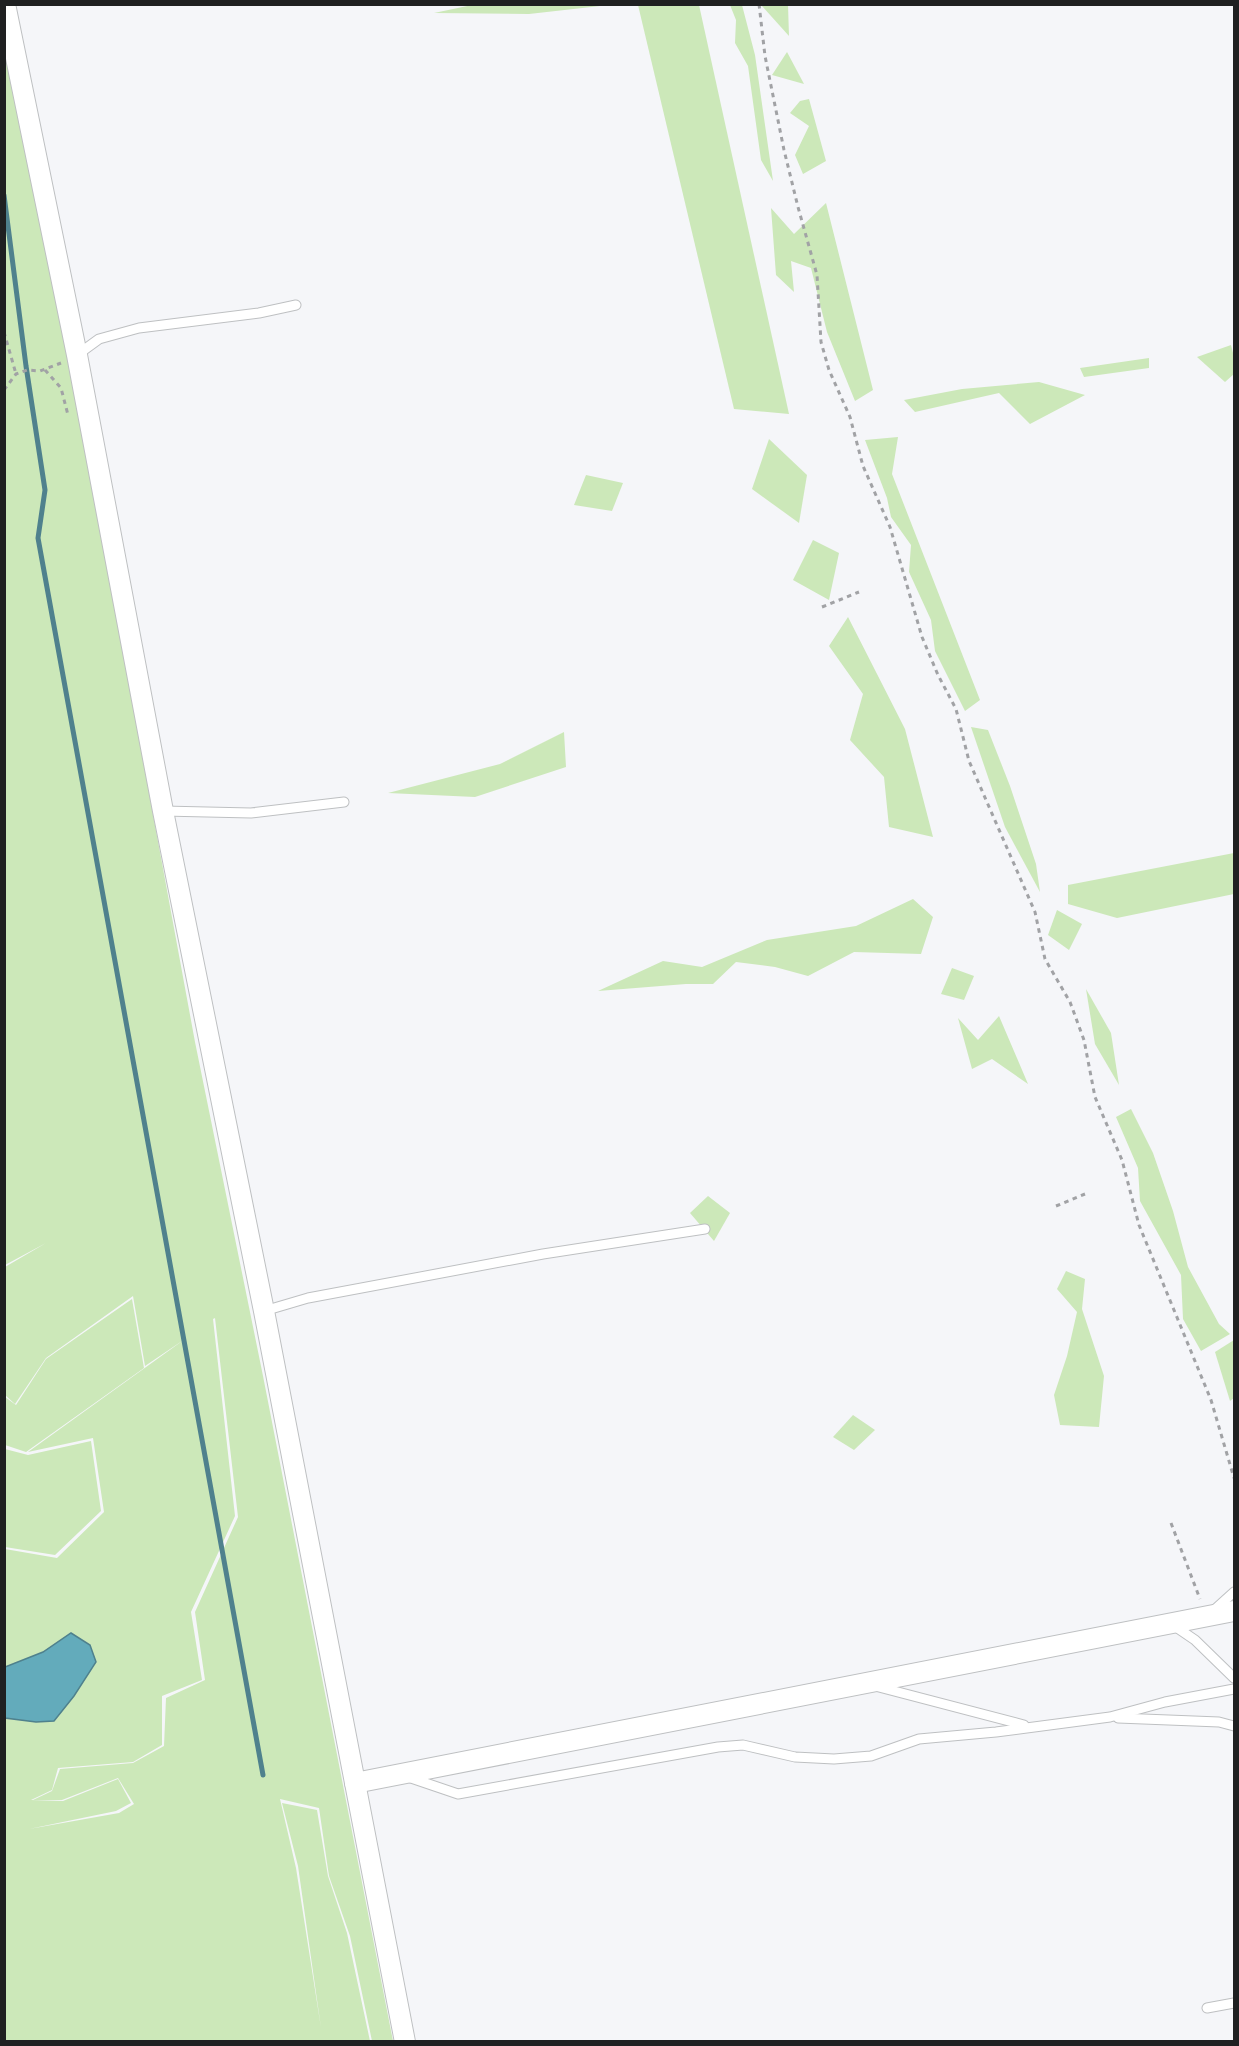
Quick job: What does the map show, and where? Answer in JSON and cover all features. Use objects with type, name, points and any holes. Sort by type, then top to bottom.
[{"type":"street","points":[[5,4],[77,355],[163,811],[264,1311],[405,2042]]},
{"type":"street","points":[[355,1783],[1234,1611]]},
{"type":"lane","points":[[77,355],[99,339],[139,328],[259,313],[296,304]]},
{"type":"lane","points":[[163,811],[251,813],[344,802]]},
{"type":"lane","points":[[264,1311],[308,1298],[543,1254],[705,1229]]},
{"type":"lane","points":[[1207,1617],[1234,1592]]},
{"type":"lane","points":[[1172,1624],[1195,1640],[1234,1678]]},
{"type":"lane","points":[[867,1683],[1030,1726]]},
{"type":"lane","points":[[400,1775],[458,1794],[718,1747],[743,1745],[795,1757],[834,1759],[871,1756],[919,1739],[996,1732],[1110,1717],[1165,1702],[1234,1689]]},
{"type":"lane","points":[[1110,1717],[1220,1722],[1234,1726]]},
{"type":"lane","points":[[1207,2008],[1234,2003]]},
{"type":"path","points":[[759,4],[765,56],[784,150],[817,275],[821,342],[829,369],[850,417],[862,466],[890,527],[922,637],[938,675],[957,709],[969,761],[1035,912],[1045,959],[1070,1002],[1084,1040],[1095,1097],[1122,1160],[1139,1225],[1211,1400],[1234,1479]]},
{"type":"path","points":[[4,332],[16,374]]},
{"type":"path","points":[[4,390],[16,374],[27,370],[40,371]]},
{"type":"path","points":[[822,607],[859,592]]},
{"type":"path","points":[[1056,1206],[1085,1194]]},
{"type":"path","points":[[1171,1523],[1207,1617]]},
{"type":"green space","points":[[472,5],[609,5],[529,14],[434,13]]},
{"type":"green space","points":[[638,5],[699,5],[789,414],[734,409]]},
{"type":"green space","points":[[730,5],[742,5],[755,55],[773,181],[761,160],[748,66],[735,43],[736,20]]},
{"type":"green space","points":[[761,5],[788,5],[789,36]]},
{"type":"green space","points":[[4,31],[65,337],[195,1042],[393,2041],[372,2041],[350,1936],[329,1876],[319,1808],[280,1799],[296,1868],[321,2028],[298,1866],[282,1803],[317,1810],[328,1876],[347,1933],[370,2041],[5,2041],[5,1549],[57,1558],[104,1512],[93,1438],[28,1452],[185,1339],[145,1366],[133,1296],[46,1358],[15,1404],[5,1395],[5,1267],[46,1243],[5,1265]],"holes":[[[215,1318],[238,1517],[195,1612],[205,1680],[166,1698],[164,1746],[133,1763],[60,1769],[52,1791],[33,1800],[62,1800],[118,1778],[134,1804],[119,1813],[29,1829],[116,1811],[131,1803],[118,1779],[63,1801],[31,1800],[52,1790],[58,1768],[133,1762],[162,1745],[162,1696],[202,1680],[191,1612],[235,1516],[213,1319]]]},
{"type":"green space","points":[[787,52],[804,84],[772,75]]},
{"type":"green space","points":[[809,99],[826,161],[803,174],[795,155],[809,126],[790,113],[800,101]]},
{"type":"green space","points":[[826,203],[873,390],[855,401],[827,332],[811,268],[791,261],[794,292],[776,275],[771,208],[794,234]]},
{"type":"green space","points":[[1231,345],[1234,374],[1225,382],[1197,357]]},
{"type":"green space","points":[[1149,358],[1149,368],[1084,377],[1080,368]]},
{"type":"green space","points":[[1039,382],[1085,395],[1030,424],[999,393],[915,412],[904,400],[962,389]]},
{"type":"green space","points":[[898,437],[892,474],[980,700],[965,711],[935,651],[931,620],[909,572],[911,545],[891,517],[887,498],[865,440]]},
{"type":"green space","points":[[769,439],[807,475],[799,523],[752,489]]},
{"type":"green space","points":[[586,475],[623,483],[612,511],[574,505]]},
{"type":"green space","points":[[813,540],[839,553],[829,600],[793,580]]},
{"type":"green space","points":[[848,617],[905,729],[933,837],[889,827],[884,777],[850,740],[863,694],[829,646]]},
{"type":"green space","points":[[971,727],[988,730],[1010,786],[1036,864],[1040,892],[1005,827]]},
{"type":"green space","points":[[564,732],[566,767],[475,797],[388,793],[500,764]]},
{"type":"green space","points":[[1234,853],[1234,894],[1117,918],[1068,904],[1068,885]]},
{"type":"green space","points":[[913,899],[933,917],[921,954],[854,952],[808,976],[775,967],[736,962],[713,984],[598,991],[663,961],[702,967],[767,940],[856,926]]},
{"type":"green space","points":[[1057,910],[1082,924],[1069,950],[1048,935]]},
{"type":"green space","points":[[952,968],[974,976],[964,1000],[941,994]]},
{"type":"green space","points":[[1086,989],[1111,1033],[1119,1085],[1095,1044]]},
{"type":"green space","points":[[999,1016],[1028,1084],[992,1059],[972,1069],[958,1018],[978,1040]]},
{"type":"green space","points":[[1131,1109],[1153,1153],[1173,1211],[1188,1267],[1219,1324],[1230,1334],[1201,1351],[1183,1319],[1181,1275],[1140,1201],[1138,1168],[1116,1117]]},
{"type":"green space","points":[[708,1196],[730,1213],[714,1241],[690,1213]]},
{"type":"green space","points":[[1066,1271],[1085,1279],[1082,1309],[1104,1376],[1099,1427],[1060,1425],[1054,1395],[1067,1356],[1077,1312],[1057,1289]]},
{"type":"green space","points":[[132,1299],[144,1368],[26,1452],[5,1445],[5,1397],[16,1405],[46,1359]]},
{"type":"green space","points":[[1234,1340],[1234,1398],[1230,1401],[1215,1352]]},
{"type":"green space","points":[[853,1415],[875,1430],[854,1450],[833,1437]]},
{"type":"green space","points":[[91,1441],[101,1511],[55,1555],[5,1547],[5,1449],[28,1455]]},
{"type":"water","points":[[71,1633],[90,1645],[96,1662],[74,1696],[54,1721],[36,1722],[5,1718],[5,1667],[43,1652]]},
{"type":"waterway","points":[[4,195],[45,490],[38,538],[263,1775]]}]
